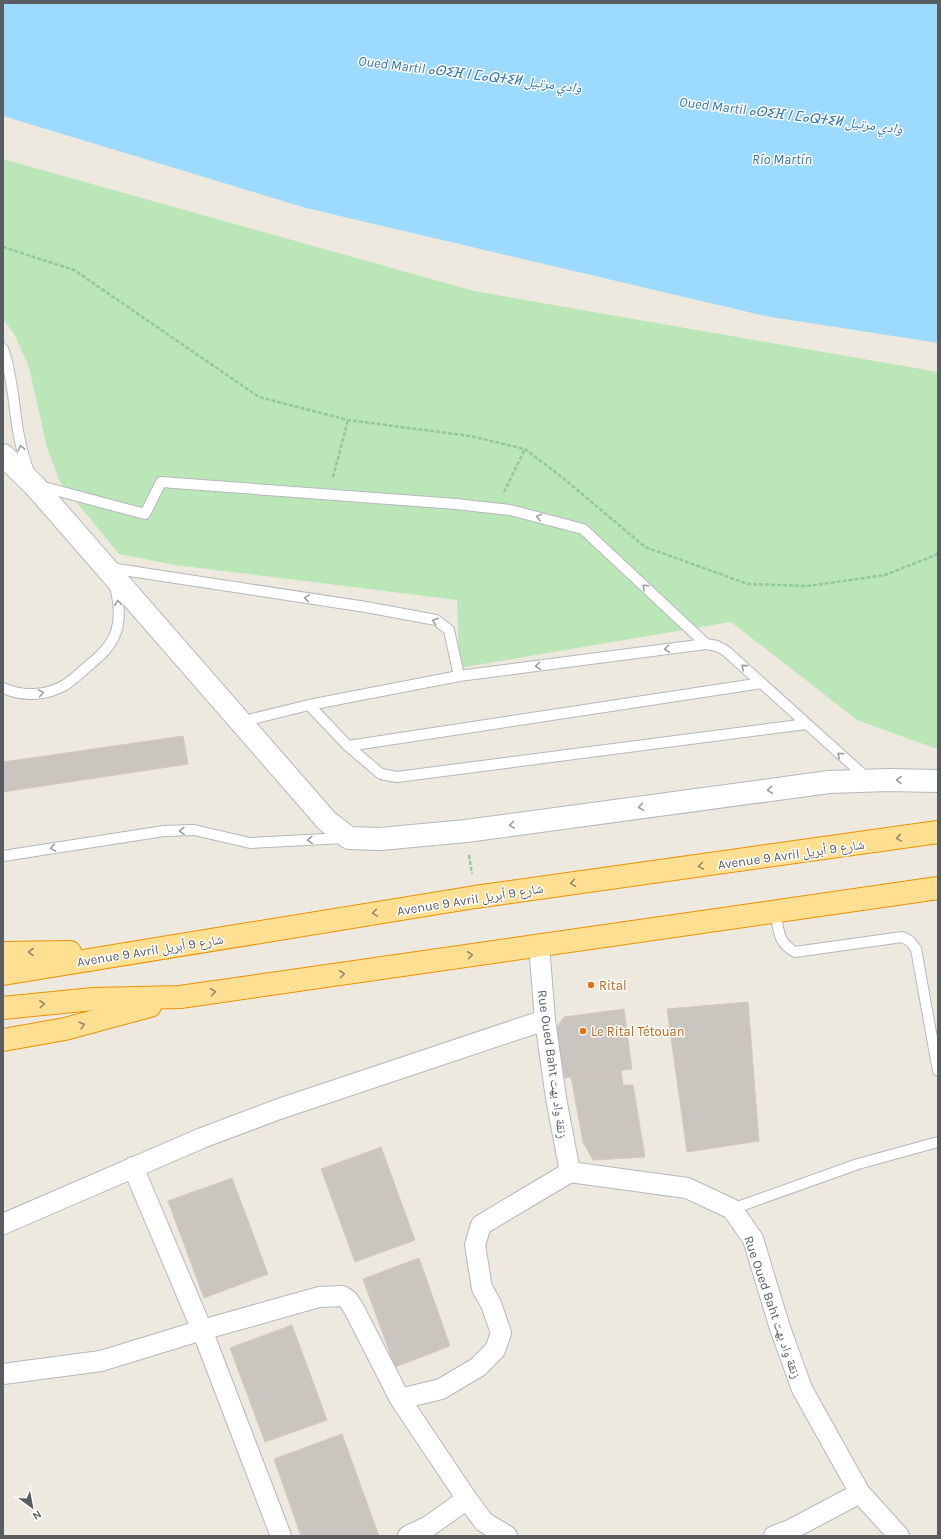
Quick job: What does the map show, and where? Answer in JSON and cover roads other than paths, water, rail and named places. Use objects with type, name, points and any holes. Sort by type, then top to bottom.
[{"type":"highway","name":"Avenue 9 Avril شارع 9 أبريل","points":[[3,974],[475,897],[938,832]]},
{"type":"highway","points":[[3,1008],[93,999],[180,997],[938,888]]},
{"type":"highway","points":[[3,953],[140,952]]},
{"type":"highway","points":[[3,1040],[65,1029],[180,997]]},
{"type":"street","points":[[3,455],[34,485],[239,722],[327,821],[349,838],[380,839],[466,831],[830,782],[938,781]]},
{"type":"street","name":"Rue Oued Baht زنقة واد بهت","points":[[539,945],[545,1020],[556,1098],[570,1172]]},
{"type":"street","points":[[3,1224],[202,1138],[279,1109],[545,1020]]},
{"type":"street","points":[[133,1167],[202,1330],[281,1536]]},
{"type":"street","points":[[400,1399],[441,1389],[478,1367],[495,1350],[501,1333],[491,1304],[482,1288],[475,1245],[481,1225],[570,1172],[687,1188],[732,1209]]},
{"type":"street","name":"Rue Oued Baht زنقة واد بهت","points":[[732,1209],[752,1239],[780,1328],[802,1389],[860,1493],[899,1536]]},
{"type":"street","points":[[3,1374],[101,1361],[202,1330],[319,1297],[331,1295],[342,1296],[348,1300],[354,1308],[400,1399],[467,1499],[481,1529],[507,1536]]},
{"type":"street","points":[[774,1536],[790,1530],[860,1493]]},
{"type":"street","points":[[408,1536],[429,1526],[467,1499]]},
{"type":"street","points":[[874,1509],[882,1536]]},
{"type":"lane","points":[[3,349],[8,365],[23,458],[34,485],[145,514],[161,482],[456,504],[510,510],[584,529],[706,644]]},
{"type":"lane","points":[[106,567],[366,607],[436,620],[448,630],[459,676]]},
{"type":"lane","points":[[3,688],[22,694],[33,694],[56,690],[67,684],[105,652],[116,632],[119,620],[119,608],[115,586],[106,567]]},
{"type":"lane","points":[[239,722],[309,705],[459,676],[706,644],[717,646],[726,650],[869,781]]},
{"type":"lane","points":[[348,746],[762,683]]},
{"type":"lane","points":[[309,705],[348,746],[381,774],[397,777],[806,724]]},
{"type":"lane","points":[[3,856],[164,831],[194,830],[250,843],[349,838]]},
{"type":"lane","points":[[775,911],[781,941],[795,952],[902,937],[910,941],[916,949],[938,1071]]},
{"type":"lane","points":[[732,1209],[858,1164],[938,1142]]},
{"type":"water","name":"Río Martín","points":[[3,3],[938,3],[938,343],[765,316],[306,208],[3,116]]},
{"type":"place","name":"Rital","points":[[591,985]]},
{"type":"place","name":"Le Rital Tétouan","points":[[583,1031]]},
{"type":"water label","name":"Oued Martil ⴰⵙⵉⴼ ⵏ ⵎⴰⵕⵜⵉⵍ وادي مرتيل","points":[[470,74]]},
{"type":"water label","name":"Oued Martil ⴰⵙⵉⴼ ⵏ ⵎⴰⵕⵜⵉⵍ وادي مرتيل","points":[[791,115]]}]
